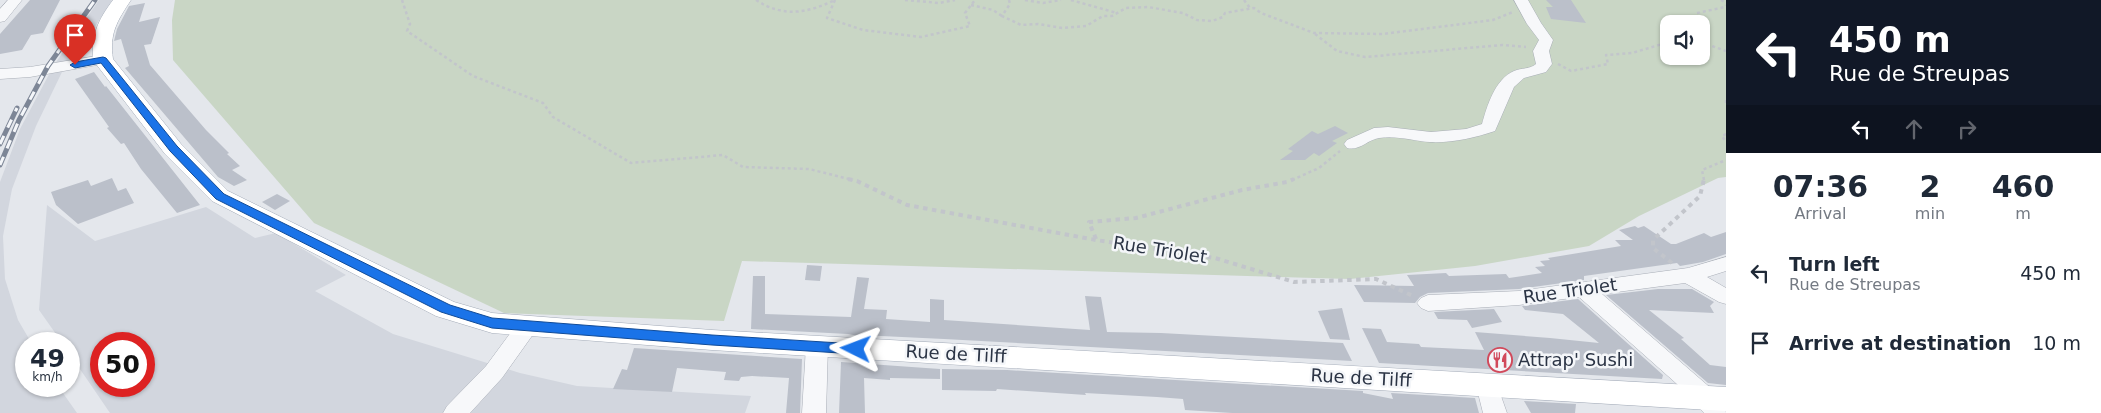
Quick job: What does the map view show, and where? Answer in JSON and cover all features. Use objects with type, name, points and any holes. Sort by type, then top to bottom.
[{"type":"main road","points":[[103,60],[101,43],[111,15],[122,0]]},
{"type":"main road","name":"Rue de Tilff","points":[[103,60],[173,148],[220,196],[446,309],[492,323],[817,346],[1487,385],[1716,403]]},
{"type":"street","points":[[0,18],[15,0]]},
{"type":"street","points":[[1354,144],[1374,133],[1388,132],[1431,137],[1468,134],[1489,127],[1498,99],[1512,78],[1519,74],[1541,70],[1544,64],[1541,51],[1546,40],[1522,3]]},
{"type":"street","points":[[0,88],[7,74],[103,60]]},
{"type":"street","name":"Rue Triolet","points":[[1428,303],[1519,298],[1583,290],[1688,275],[1726,264]]},
{"type":"street","points":[[1688,275],[1726,297]]},
{"type":"street","points":[[1583,290],[1716,403]]},
{"type":"street","points":[[455,413],[494,372],[528,326]]},
{"type":"street","points":[[814,413],[817,346]]},
{"type":"street","points":[[1487,385],[1494,413]]},
{"type":"path","points":[[402,0],[410,24],[407,31],[473,76],[543,103],[553,117],[631,163],[724,155],[742,167],[809,169],[857,181],[906,205],[1096,240]]},
{"type":"path","points":[[756,0],[774,9],[803,11],[814,10],[835,0]]},
{"type":"path","points":[[835,0],[827,18],[863,30],[921,37],[970,26],[965,13],[975,0]]},
{"type":"path","points":[[905,0],[938,3],[955,0]]},
{"type":"path","points":[[1002,16],[1010,4],[1010,0]]},
{"type":"path","points":[[1025,0],[1043,3],[1061,0]]},
{"type":"path","points":[[1071,0],[1118,13]]},
{"type":"path","points":[[1244,0],[1250,8]]},
{"type":"path","points":[[1697,12],[1725,7],[1726,4],[1720,0]]},
{"type":"path","points":[[1314,33],[1383,34],[1494,20],[1509,14],[1522,3]]},
{"type":"path","points":[[971,5],[993,10],[1021,25],[1038,24],[1062,28],[1086,26],[1103,16],[1112,16],[1126,8],[1157,7],[1183,13],[1197,20],[1212,21],[1223,17],[1225,13],[1254,8],[1261,13],[1314,33],[1337,51],[1365,57],[1502,45],[1531,48],[1571,71],[1608,64],[1606,55],[1632,52],[1660,44]]},
{"type":"path","points":[[1710,45],[1726,51]]},
{"type":"path","points":[[1726,134],[1722,136],[1726,142]]},
{"type":"path","name":"Rue Triolet","points":[[1354,144],[1344,147],[1319,168],[1287,182],[1242,190],[1136,218],[1089,222],[1096,240],[1214,258],[1294,282],[1376,279],[1428,303]]},
{"type":"path","points":[[1688,275],[1653,248],[1653,240],[1700,196],[1704,181],[1702,170],[1726,160]]},
{"type":"shaded area","points":[[99,0],[112,0],[72,63],[67,64],[62,72],[36,126],[12,189],[3,236],[5,279],[18,320],[25,332],[15,332],[15,397],[66,397],[77,413],[0,413],[0,182],[20,129],[54,65]]},
{"type":"shaded area","points":[[47,205],[95,241],[206,207],[255,238],[276,233],[346,275],[315,291],[393,334],[520,373],[577,386],[751,396],[745,413],[110,413],[99,397],[155,397],[155,332],[90,332],[90,384],[80,369],[80,332],[55,332],[39,310]]},
{"type":"green space","points":[[175,0],[1726,0],[1726,177],[1718,178],[1639,216],[1589,246],[1475,266],[1350,279],[742,261],[724,321],[504,313],[314,223],[173,60],[172,20]]},
{"type":"building","points":[[30,0],[60,0],[43,33],[31,35],[22,50],[0,54],[0,34]]},
{"type":"building","points":[[1546,0],[1571,0],[1586,23],[1551,19],[1546,7],[1553,7]]},
{"type":"building","points":[[145,3],[139,22],[160,17],[151,44],[144,45],[150,65],[206,130],[229,153],[227,154],[240,166],[232,170],[247,180],[234,186],[218,177],[125,68],[129,66],[121,39],[114,41],[117,29],[129,6]]},
{"type":"building","points":[[94,72],[200,205],[177,213],[141,169],[124,143],[121,144],[107,128],[109,127],[75,79]]},
{"type":"building","points":[[1335,126],[1348,133],[1332,141],[1337,143],[1319,156],[1314,153],[1305,160],[1280,160],[1293,151],[1288,149],[1312,131],[1318,134]]},
{"type":"building","points":[[112,178],[118,191],[126,188],[134,203],[78,224],[56,205],[51,192],[88,180],[91,186]]},
{"type":"building","points":[[277,194],[290,201],[275,210],[262,202]]},
{"type":"building","points":[[1635,226],[1638,228],[1644,226],[1671,244],[1676,244],[1704,233],[1711,237],[1726,232],[1726,254],[1703,262],[1680,266],[1677,263],[1584,276],[1584,280],[1519,289],[1428,293],[1420,297],[1415,303],[1364,302],[1354,285],[1414,286],[1407,275],[1446,273],[1449,276],[1506,274],[1509,278],[1542,273],[1535,267],[1545,266],[1540,261],[1621,246],[1615,240],[1633,240],[1619,230]]},
{"type":"building","points":[[807,265],[822,266],[820,281],[805,280]]},
{"type":"building","points":[[753,276],[765,276],[765,314],[851,317],[857,277],[869,278],[864,309],[887,310],[886,319],[930,322],[930,299],[944,300],[944,320],[1090,330],[1085,296],[1101,297],[1107,332],[1161,333],[1343,343],[1352,361],[751,329]]},
{"type":"building","points":[[1658,289],[1692,289],[1714,302],[1710,306],[1714,313],[1649,310],[1684,338],[1681,339],[1710,365],[1726,367],[1726,385],[1708,383],[1606,295]]},
{"type":"building","points":[[1578,299],[1663,375],[1662,379],[1379,363],[1362,328],[1381,329],[1387,342],[1419,344],[1421,347],[1484,350],[1475,332],[1599,343],[1563,314],[1525,310],[1522,306]]},
{"type":"building","points":[[1342,308],[1350,340],[1330,339],[1318,311]]},
{"type":"building","points":[[1494,309],[1502,322],[1472,328],[1467,320],[1438,319],[1434,312]]},
{"type":"building","points":[[634,348],[802,359],[800,413],[786,413],[789,378],[752,376],[741,377],[739,381],[724,380],[726,372],[677,368],[672,392],[613,389],[622,369],[627,370]]},
{"type":"building","points":[[841,362],[940,369],[940,379],[890,378],[890,380],[864,378],[865,413],[839,413]]},
{"type":"building","points":[[942,369],[1007,370],[1363,391],[1363,393],[1393,399],[1391,393],[1475,398],[1479,413],[1232,413],[1185,410],[1183,399],[997,389],[996,391],[942,390]]},
{"type":"building","points":[[1524,401],[1576,404],[1575,413],[1531,413]]},
{"type":"railway","points":[[0,165],[19,120],[48,66],[95,0]]},
{"type":"railway","points":[[0,144],[17,108]]},
{"type":"place","name":"Attrap' Sushi","points":[[1500,360]]},
{"type":"route","points":[[75,65],[103,60],[173,148],[220,196],[446,309],[492,323],[856,349]]}]
